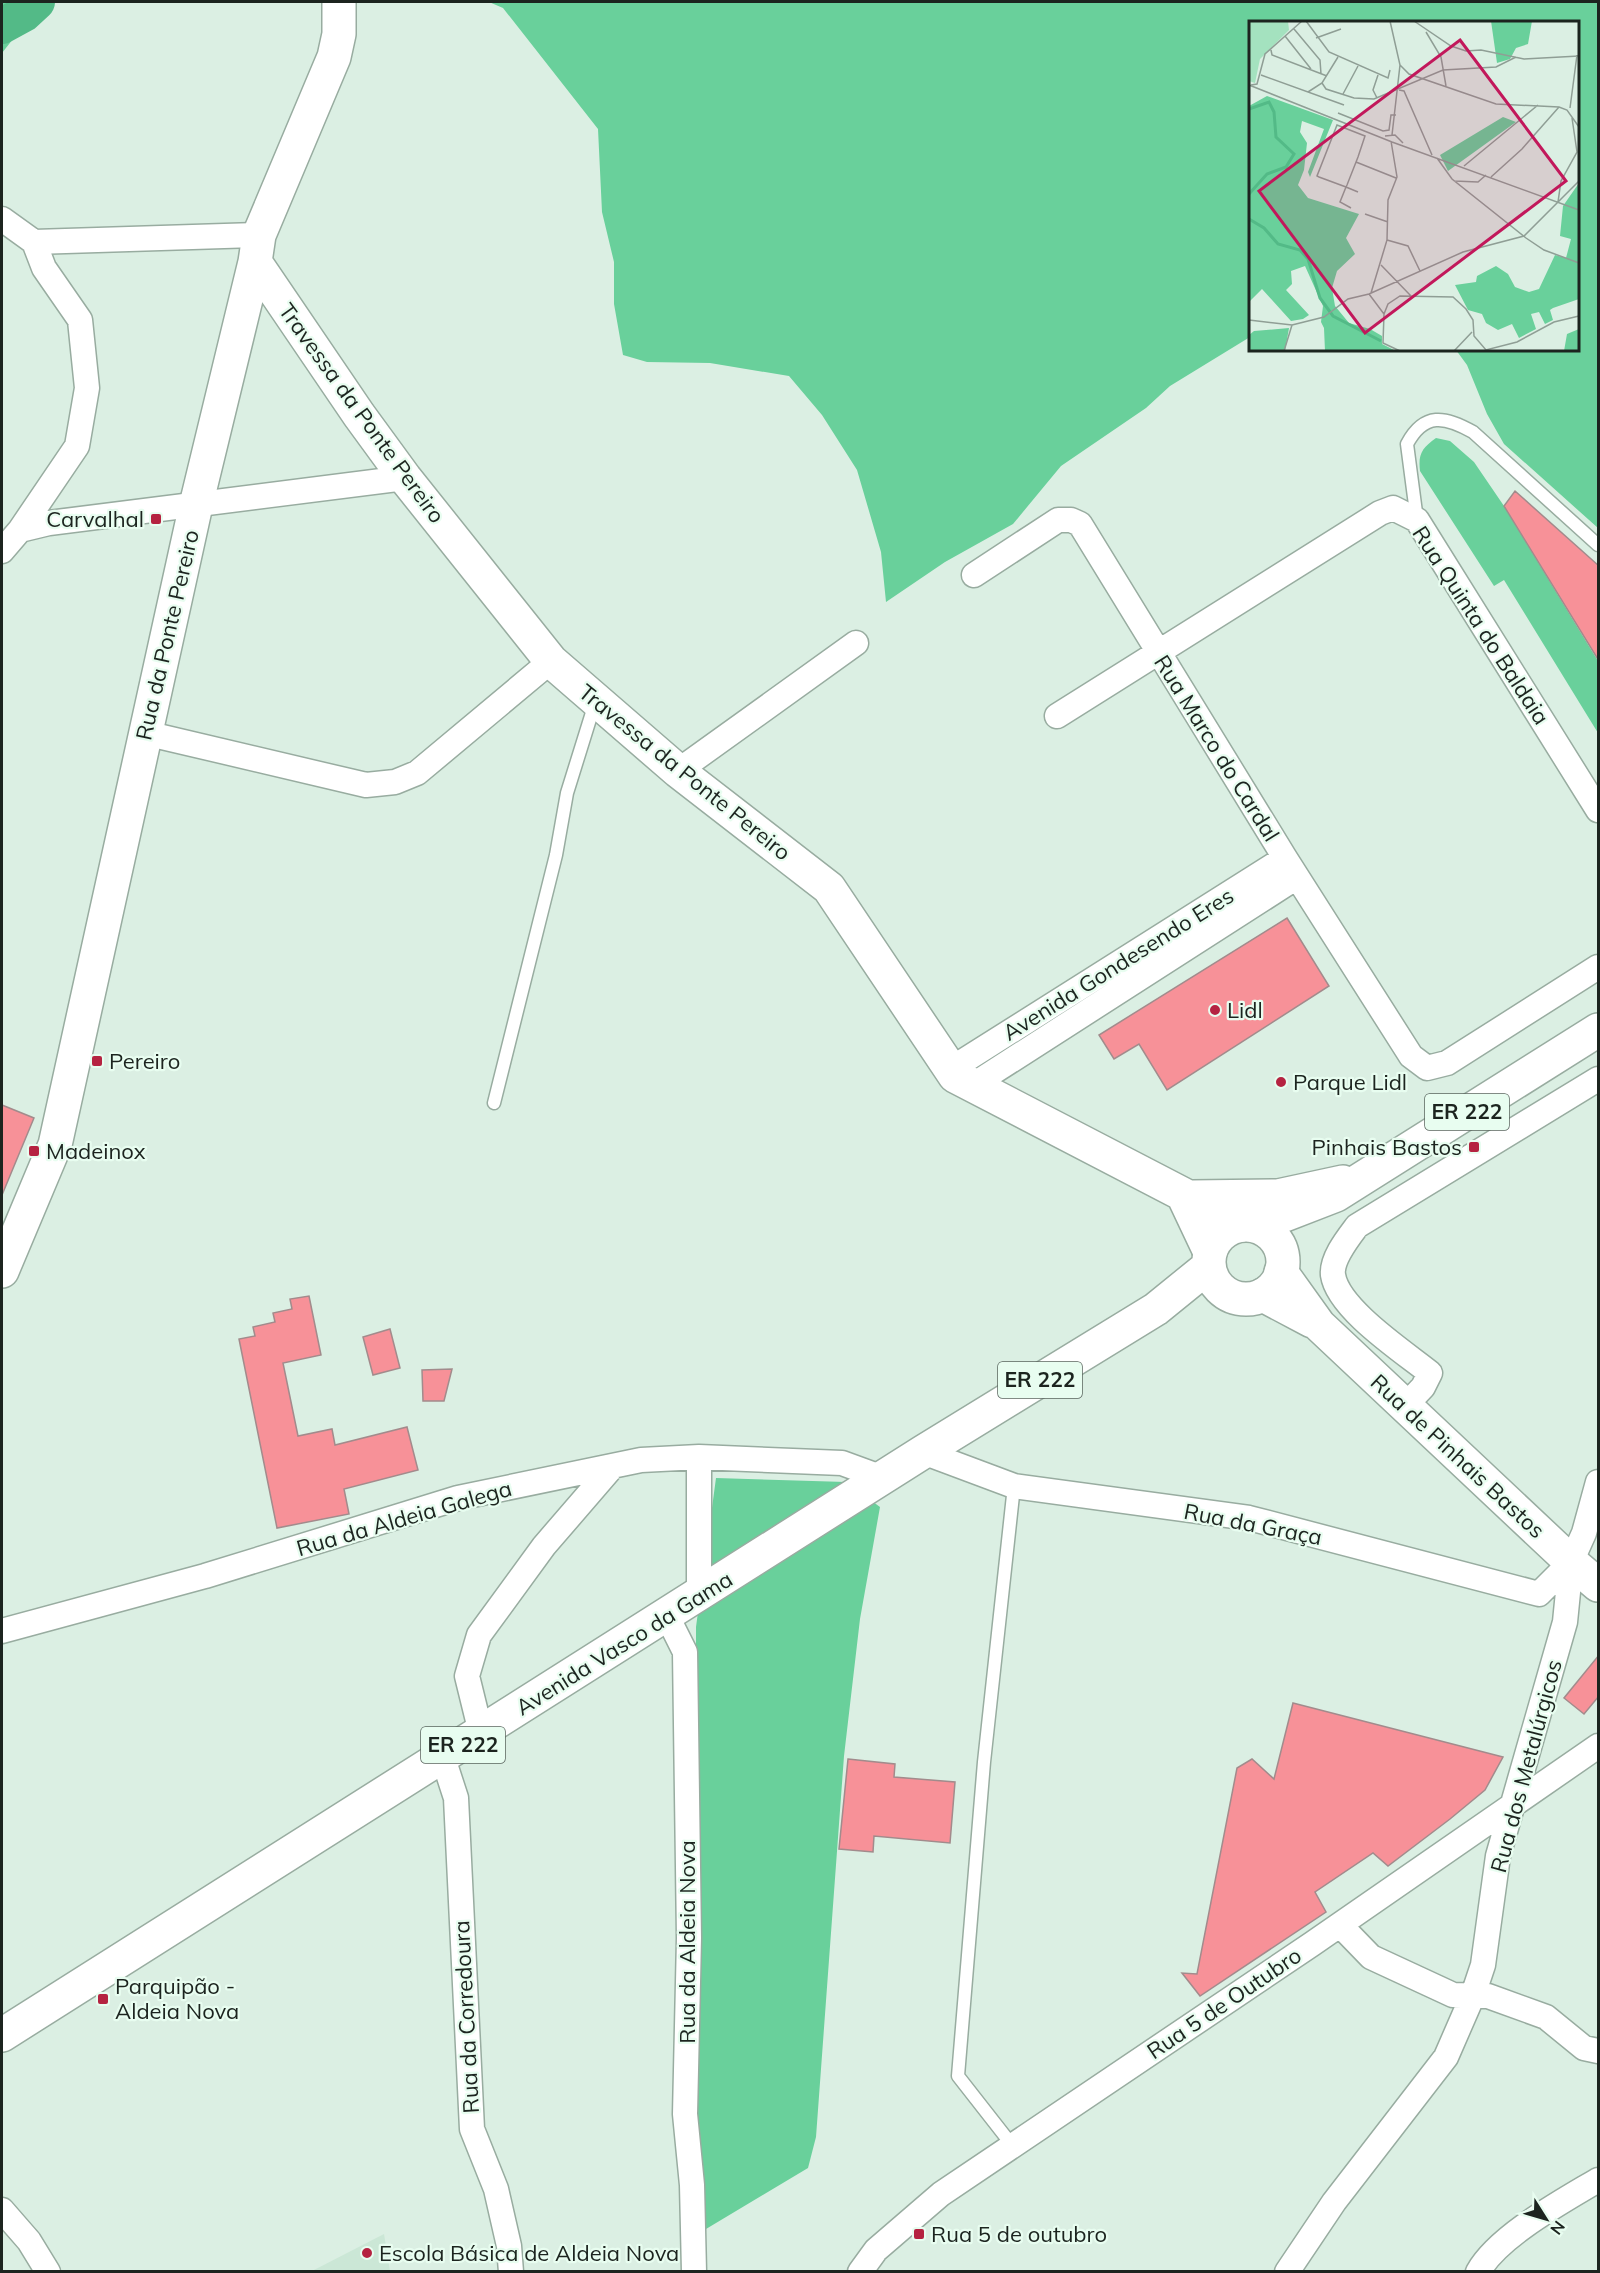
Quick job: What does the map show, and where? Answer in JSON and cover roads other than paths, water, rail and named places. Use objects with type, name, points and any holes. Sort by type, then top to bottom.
[{"type":"street","name":"Rua da Ponte Pereiro","points":[[2,1271],[54,1145],[196,504],[257,248],[334,57],[339,34],[339,2]]},
{"type":"street","points":[[2,219],[34,242],[44,268],[80,320],[87,388],[77,446],[20,530],[2,551]]},
{"type":"street","points":[[34,242],[257,248]]},
{"type":"street","name":"Travessa da Ponte Pereiro","points":[[257,248],[359,415],[405,478],[550,661],[678,771],[829,888],[962,1077],[1184,1197],[1249,1226]]},
{"type":"street","points":[[20,530],[49,523],[405,478]]},
{"type":"street","name":"Rua Quinta do Baldaia","points":[[1057,716],[1380,513],[1393,508],[1417,520],[1599,810]]},
{"type":"street","name":"Rua Marco do Cardal","points":[[974,575],[1058,520],[1071,520],[1080,524],[1291,868],[1411,1056],[1427,1068],[1447,1063],[1599,967]]},
{"type":"street","points":[[678,771],[856,643]]},
{"type":"street","points":[[145,733],[366,785],[395,782],[417,773],[550,661]]},
{"type":"street","name":"Avenida Gondesendo Eres","points":[[962,1077],[1291,868]]},
{"type":"street","name":"ER 222","points":[[1214,1270],[1223,1234],[1348,1187],[1599,1030]]},
{"type":"street","points":[[1405,1406],[1423,1387],[1430,1373],[1351,1308],[1339,1292],[1332,1274],[1341,1249],[1356,1226],[1599,1079]]},
{"type":"street","points":[[1249,1226],[1274,1239],[1276,1275],[1250,1299],[1235,1298],[1214,1270],[1184,1197],[1278,1196],[1348,1187]]},
{"type":"street","name":"ER 222","points":[[1276,1275],[1303,1229],[1348,1187]]},
{"type":"street","name":"Avenida Vasco da Gama","points":[[2,2035],[699,1596],[923,1452],[1156,1309],[1214,1270]]},
{"type":"street","name":"Rua de Pinhais Bastos","points":[[1276,1275],[1319,1325],[1571,1562],[1599,1585]]},
{"type":"street","name":"Rua da Graça","points":[[923,1452],[1014,1486],[1249,1518],[1539,1594],[1571,1562]]},
{"type":"street","points":[[699,1457],[699,1596]]},
{"type":"street","name":"Rua da Aldeia Galega","points":[[2,1630],[205,1576],[458,1498],[641,1460],[699,1457],[843,1463],[883,1478]]},
{"type":"street","points":[[481,1733],[467,1676],[479,1635],[544,1546],[612,1466]]},
{"type":"street","points":[[1571,1562],[1584,1533],[1599,1482]]},
{"type":"street","name":"Rua dos Metalúrgicos","points":[[1287,2271],[1334,2202],[1446,2057],[1473,1995],[1483,1965],[1498,1856],[1511,1804],[1565,1622],[1571,1562]]},
{"type":"street","name":"Rua da Aldeia Nova","points":[[667,1616],[685,1652],[689,1938],[685,2114],[692,2185],[694,2271]]},
{"type":"street","name":"Rua 5 de Outubro","points":[[860,2271],[876,2250],[941,2194],[1340,1925],[1511,1804],[1599,1746]]},
{"type":"street","name":"Rua da Corredoura","points":[[443,1758],[456,1798],[472,2129],[496,2189],[509,2246],[511,2271]]},
{"type":"street","points":[[1340,1925],[1371,1957],[1453,1995],[1488,1996],[1546,2017],[1584,2048],[1599,2051]]},
{"type":"street","points":[[1478,2271],[1483,2262],[1534,2219],[1599,2180]]},
{"type":"street","points":[[2,2210],[29,2241],[48,2271]]},
{"type":"lane","points":[[1417,520],[1407,444],[1422,425],[1434,419],[1455,422],[1473,432],[1599,545]]},
{"type":"lane","points":[[494,1103],[556,855],[567,793],[596,700]]},
{"type":"lane","points":[[1012,2145],[958,2076],[984,1762],[1014,1486]]},
{"type":"waterway","points":[[2,26],[24,14],[37,2]]},
{"type":"place","name":"Carvalhal","points":[[156,519]]},
{"type":"place","name":"Lidl","points":[[1215,1010]]},
{"type":"place","name":"Pereiro","points":[[97,1061]]},
{"type":"place","name":"Parque Lidl","points":[[1281,1082]]},
{"type":"place","name":"Pinhais Bastos","points":[[1474,1147]]},
{"type":"place","name":"Madeinox","points":[[34,1151]]},
{"type":"place","name":"Parquipão - Aldeia Nova","points":[[103,1999]]},
{"type":"place","name":"Rua 5 de outubro","points":[[919,2234]]},
{"type":"place","name":"Escola Básica de Aldeia Nova","points":[[367,2253]]}]
